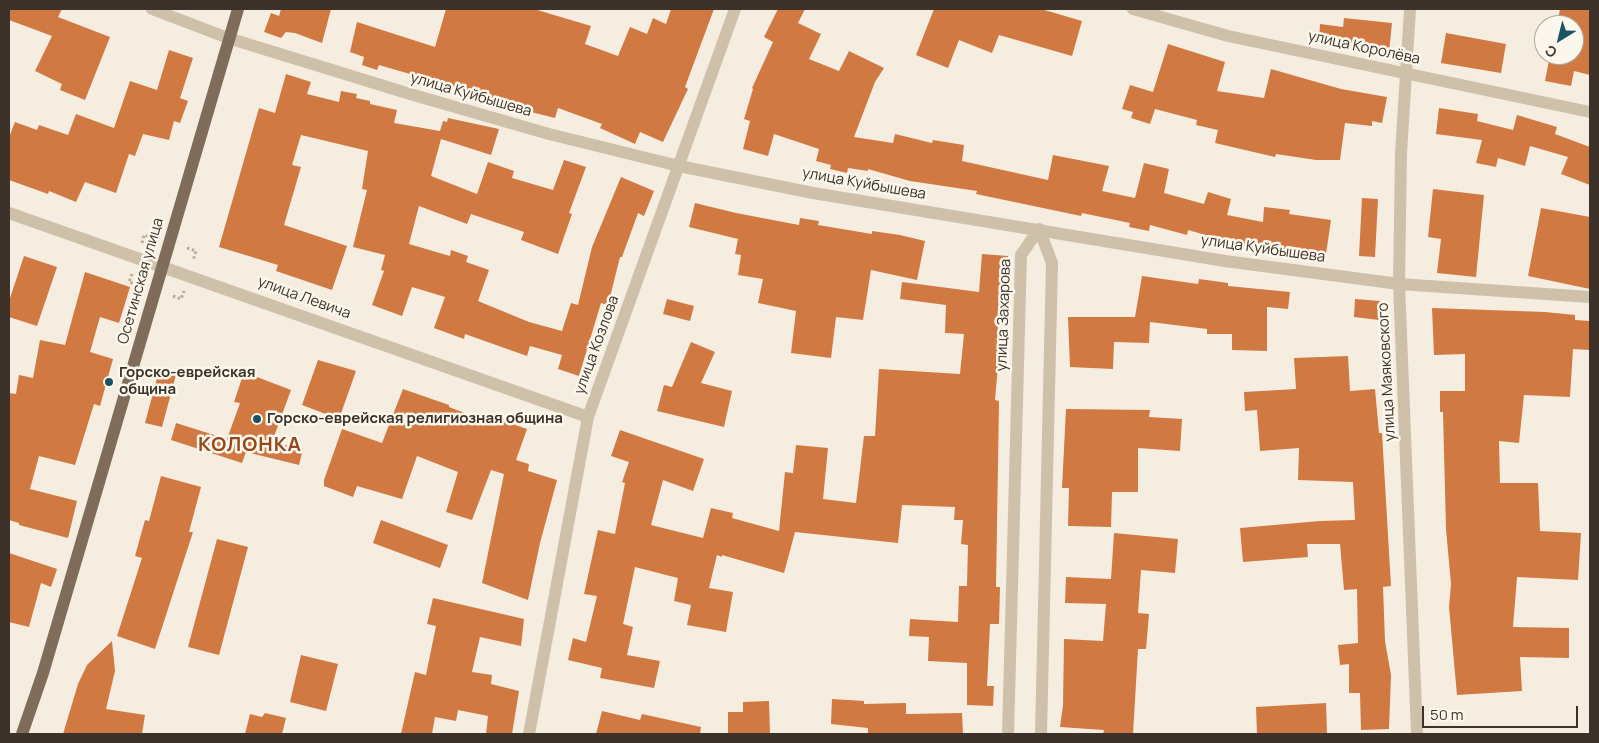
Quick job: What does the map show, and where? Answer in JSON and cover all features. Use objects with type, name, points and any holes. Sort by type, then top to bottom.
[{"type":"main road","name":"Осетинская улица","points":[[22,734],[43,674],[238,9]]},
{"type":"street","name":"улица Куйбышева","points":[[152,9],[228,38],[549,134],[679,166],[813,193],[1225,261],[1400,284],[1590,297]]},
{"type":"street","name":"улица Козлова","points":[[529,734],[588,417],[736,9]]},
{"type":"street","name":"улица Королёва","points":[[1132,9],[1228,36],[1590,112]]},
{"type":"street","name":"улица Маяковского","points":[[1410,9],[1401,153],[1400,284],[1417,734]]},
{"type":"street","name":"улица Левича","points":[[9,213],[588,417]]},
{"type":"street","name":"улица Захарова","points":[[1008,734],[1021,255],[1039,230]]},
{"type":"street","points":[[1039,230],[1052,263],[1041,734]]},
{"type":"path","points":[[142,243],[144,235],[152,237]]},
{"type":"path","points":[[186,248],[196,251],[193,261]]},
{"type":"path","points":[[132,273],[129,282],[137,285]]},
{"type":"path","points":[[174,296],[181,299],[184,291]]},
{"type":"building","points":[[9,9],[62,9],[58,17],[110,37],[85,100],[60,90],[62,84],[35,71],[52,36],[9,20]]},
{"type":"building","points":[[281,9],[331,9],[322,43],[295,33],[286,32],[281,38],[264,32],[271,13],[279,16]]},
{"type":"building","points":[[446,9],[534,9],[591,26],[585,44],[618,56],[630,27],[647,34],[653,18],[666,24],[671,9],[714,9],[685,87],[688,89],[663,142],[640,132],[635,144],[600,128],[602,124],[558,108],[555,118],[507,106],[506,109],[456,94],[458,88],[379,65],[377,70],[362,65],[364,57],[350,52],[357,22],[435,47]]},
{"type":"building","points":[[778,9],[805,9],[798,23],[821,34],[809,59],[839,71],[849,51],[884,68],[875,82],[854,137],[893,143],[895,134],[932,143],[933,140],[964,145],[962,161],[1048,180],[1053,155],[1109,166],[1102,191],[1135,198],[1144,163],[1169,169],[1164,193],[1204,204],[1208,192],[1231,199],[1227,215],[1263,222],[1264,207],[1290,210],[1289,214],[1331,220],[1326,254],[1248,247],[1188,230],[1187,235],[1150,225],[1149,231],[1129,227],[1130,223],[1082,213],[1081,216],[976,194],[977,191],[910,181],[868,169],[868,171],[848,168],[847,173],[830,169],[831,165],[816,161],[819,149],[774,134],[768,156],[743,149],[750,121],[744,119],[752,88],[773,42],[764,37]]},
{"type":"building","points":[[934,9],[1041,9],[1082,21],[1072,56],[999,35],[992,53],[959,40],[948,68],[916,55]]},
{"type":"building","points":[[1560,9],[1590,9],[1590,75],[1574,71],[1571,86],[1545,81],[1548,65],[1584,65],[1584,15],[1559,15]]},
{"type":"building","points":[[1344,18],[1392,23],[1389,53],[1339,48],[1340,43],[1319,41],[1320,24],[1343,27]]},
{"type":"building","points":[[1446,33],[1506,44],[1501,73],[1441,63]]},
{"type":"building","points":[[1168,44],[1225,62],[1217,91],[1264,98],[1271,69],[1341,89],[1387,97],[1382,123],[1372,121],[1372,126],[1345,123],[1340,160],[1316,160],[1276,154],[1275,157],[1215,143],[1218,130],[1196,125],[1197,120],[1155,109],[1150,124],[1131,118],[1133,112],[1122,109],[1130,85],[1153,92]]},
{"type":"building","points":[[169,50],[193,58],[180,98],[188,101],[180,123],[174,121],[169,140],[143,134],[135,156],[129,154],[116,193],[85,182],[76,202],[49,191],[48,194],[9,180],[9,137],[15,122],[37,130],[39,125],[68,135],[76,114],[114,128],[130,81],[157,90]]},
{"type":"building","points":[[286,74],[311,82],[307,94],[339,102],[341,91],[357,94],[356,98],[370,101],[370,104],[397,110],[394,123],[440,131],[443,121],[447,122],[448,118],[499,129],[491,155],[441,139],[431,176],[477,194],[488,162],[514,171],[512,178],[553,190],[564,160],[586,167],[569,213],[572,214],[558,254],[521,240],[524,232],[471,214],[467,224],[419,206],[409,244],[450,256],[451,250],[468,256],[466,262],[489,270],[478,301],[529,322],[562,331],[571,303],[578,305],[592,247],[621,177],[654,191],[644,216],[638,213],[622,257],[620,257],[608,305],[601,303],[579,376],[558,369],[562,355],[530,346],[527,356],[465,334],[464,339],[434,328],[445,297],[412,287],[402,316],[372,305],[384,271],[381,270],[385,255],[353,247],[367,190],[362,189],[368,151],[301,135],[292,165],[301,167],[284,225],[347,246],[332,290],[276,271],[278,265],[219,247],[259,108],[275,113]]},
{"type":"building","points":[[1439,108],[1478,114],[1477,121],[1513,130],[1517,115],[1557,127],[1555,134],[1590,147],[1590,185],[1561,174],[1568,157],[1530,146],[1525,166],[1498,158],[1496,167],[1476,163],[1482,140],[1436,134]]},
{"type":"building","points":[[1433,189],[1484,195],[1476,277],[1437,273],[1441,239],[1428,237]]},
{"type":"building","points":[[1362,198],[1378,199],[1375,257],[1359,256]]},
{"type":"building","points":[[695,203],[799,225],[800,218],[819,221],[818,225],[872,234],[872,231],[900,235],[925,241],[917,280],[871,270],[863,320],[836,317],[831,358],[791,353],[796,311],[758,303],[763,279],[738,275],[741,255],[735,254],[738,239],[689,227]]},
{"type":"building","points":[[1541,208],[1590,217],[1590,289],[1528,276]]},
{"type":"building","points":[[982,254],[1008,256],[1006,292],[999,291],[997,354],[999,354],[995,400],[999,401],[996,587],[1000,587],[999,624],[990,624],[987,686],[994,686],[993,706],[967,705],[967,663],[928,661],[929,637],[909,636],[910,619],[958,622],[959,586],[967,586],[968,545],[961,544],[963,520],[954,520],[955,507],[902,505],[898,543],[795,532],[784,573],[717,555],[709,588],[733,592],[726,632],[687,625],[691,605],[674,601],[678,578],[635,567],[623,624],[633,627],[627,655],[660,661],[654,688],[600,678],[602,668],[568,660],[573,638],[586,642],[597,596],[584,594],[598,530],[615,534],[625,483],[622,482],[629,462],[611,456],[620,430],[704,459],[693,491],[663,480],[651,525],[703,538],[711,508],[733,513],[732,518],[779,531],[785,472],[793,473],[796,445],[828,448],[823,499],[856,503],[864,436],[875,436],[879,369],[960,374],[964,334],[945,333],[946,305],[900,299],[902,282],[979,292]]},
{"type":"building","points":[[24,256],[57,267],[37,326],[9,317],[9,301]]},
{"type":"building","points":[[85,272],[130,287],[119,323],[100,317],[90,352],[113,359],[100,406],[94,404],[75,465],[39,456],[30,489],[77,501],[68,538],[19,525],[19,523],[9,520],[9,393],[16,394],[19,375],[33,378],[40,340],[65,345]]},
{"type":"building","points":[[1142,276],[1198,284],[1199,279],[1228,283],[1228,286],[1290,292],[1288,309],[1267,307],[1267,351],[1232,350],[1232,334],[1207,334],[1207,329],[1150,322],[1149,343],[1114,342],[1113,369],[1070,367],[1068,317],[1135,317]]},
{"type":"building","points":[[667,299],[694,306],[690,321],[663,314]]},
{"type":"building","points":[[1355,299],[1380,301],[1379,320],[1354,317]]},
{"type":"building","points":[[1432,308],[1545,312],[1575,315],[1575,320],[1590,321],[1590,350],[1573,349],[1570,397],[1524,395],[1519,443],[1499,441],[1500,483],[1538,483],[1540,531],[1581,533],[1578,580],[1517,577],[1513,627],[1569,628],[1569,658],[1520,657],[1522,691],[1457,695],[1449,607],[1451,584],[1446,529],[1443,412],[1440,412],[1440,391],[1465,391],[1465,354],[1434,355]]},
{"type":"building","points":[[691,342],[715,352],[701,383],[732,391],[724,427],[657,411],[664,385],[672,387]]},
{"type":"building","points":[[1348,356],[1350,391],[1375,389],[1379,433],[1382,433],[1391,586],[1383,587],[1385,641],[1391,675],[1389,729],[1361,730],[1360,693],[1349,693],[1349,664],[1340,665],[1338,645],[1358,643],[1357,589],[1344,590],[1340,544],[1307,544],[1308,557],[1243,562],[1240,528],[1355,520],[1353,482],[1298,480],[1299,448],[1260,451],[1257,410],[1245,411],[1244,392],[1296,389],[1294,358]]},
{"type":"building","points":[[318,360],[356,371],[339,419],[302,405]]},
{"type":"building","points":[[160,367],[177,371],[162,427],[145,423]]},
{"type":"building","points":[[244,372],[291,390],[272,442],[303,449],[299,465],[246,452],[242,463],[171,440],[176,423],[227,439],[240,403],[234,402]]},
{"type":"building","points":[[403,389],[449,405],[449,407],[483,420],[485,414],[527,429],[516,460],[529,464],[528,471],[557,480],[540,543],[528,600],[482,583],[504,474],[491,470],[472,520],[446,512],[458,472],[417,456],[402,499],[357,486],[353,497],[324,486],[324,480],[342,429],[382,443]]},
{"type":"building","points":[[1066,409],[1150,410],[1149,417],[1182,419],[1180,451],[1138,448],[1138,492],[1112,492],[1111,527],[1068,526],[1069,488],[1062,488]]},
{"type":"building","points":[[161,476],[201,487],[189,532],[193,532],[155,649],[117,636],[142,558],[135,556],[145,520],[149,521]]},
{"type":"building","points":[[381,520],[448,545],[440,568],[373,543]]},
{"type":"building","points":[[1114,533],[1178,539],[1175,573],[1141,570],[1138,613],[1149,614],[1146,649],[1138,649],[1133,734],[1103,734],[1104,730],[1060,727],[1063,705],[1064,639],[1103,641],[1106,604],[1065,603],[1066,577],[1111,579]]},
{"type":"building","points":[[217,539],[248,547],[219,655],[188,647]]},
{"type":"building","points":[[9,553],[57,569],[51,587],[41,583],[29,627],[9,622]]},
{"type":"building","points":[[433,598],[524,619],[521,646],[480,637],[472,672],[492,675],[491,684],[519,691],[512,734],[486,734],[488,716],[458,710],[456,721],[435,717],[432,734],[401,734],[415,672],[426,675],[436,626],[427,624]]},
{"type":"building","points":[[112,641],[115,671],[106,709],[145,715],[142,734],[63,734],[78,684],[87,665]]},
{"type":"building","points":[[301,655],[338,664],[326,711],[290,702]]},
{"type":"building","points":[[832,699],[864,701],[864,704],[906,703],[906,714],[962,713],[963,734],[868,734],[868,728],[831,724]]},
{"type":"building","points":[[769,701],[770,734],[728,734],[728,712],[743,712],[743,702]]},
{"type":"building","points":[[1326,703],[1327,734],[1257,734],[1256,707]]},
{"type":"building","points":[[602,711],[640,720],[642,714],[701,727],[700,734],[596,734]]},
{"type":"building","points":[[265,713],[286,718],[282,734],[245,734],[250,714],[262,717]]},
{"type":"place","name":"Горско-еврейская община","points":[[109,382]]},
{"type":"place","name":"Горско-еврейская религиозная община","points":[[257,419]]},
{"type":"district","name":"КОЛОНКА","points":[[250,445]]}]
